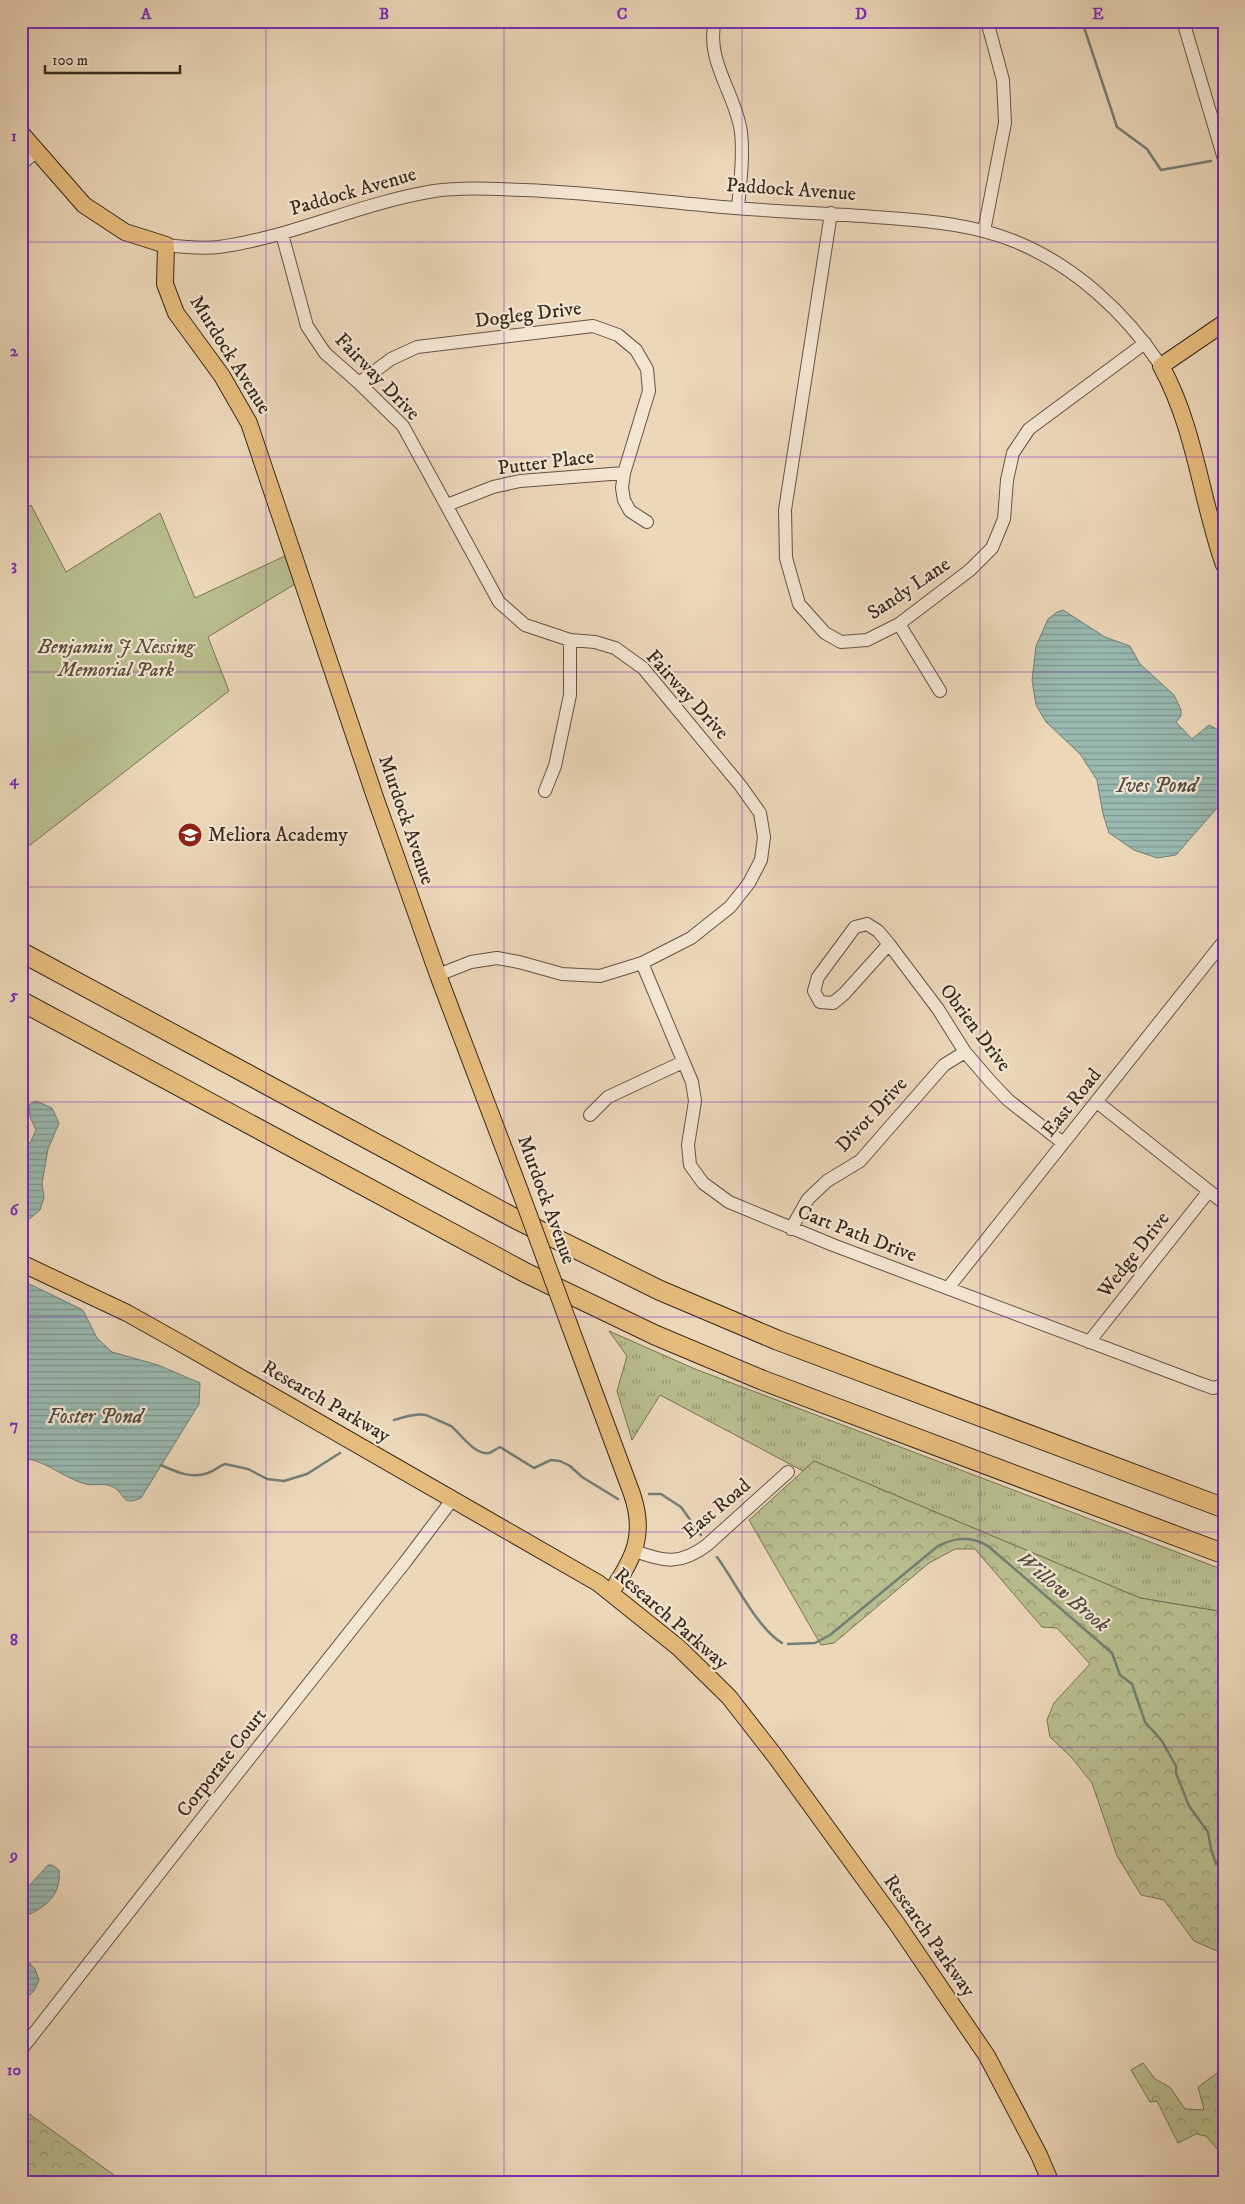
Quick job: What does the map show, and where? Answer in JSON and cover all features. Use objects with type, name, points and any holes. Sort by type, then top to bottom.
[{"type":"highway","points":[[21,952],[514,1218],[659,1290],[777,1340],[1224,1508]]},
{"type":"highway","points":[[21,1001],[526,1273],[655,1335],[762,1380],[1224,1554]]},
{"type":"main road","points":[[21,133],[84,205],[125,232],[166,245]]},
{"type":"main road","name":"Murdock Avenue","points":[[166,245],[165,284],[176,313],[222,376],[249,423],[375,797],[438,975],[634,1501],[638,1526],[635,1551],[627,1568],[610,1592]]},
{"type":"main road","points":[[1161,366],[1224,322]]},
{"type":"main road","name":"Paddock Avenue","points":[[1161,366],[1182,416],[1224,565]]},
{"type":"main road","name":"Research Parkway","points":[[21,1263],[135,1318],[598,1583],[679,1648],[717,1685],[775,1756],[897,1924],[987,2056],[1039,2155],[1051,2183]]},
{"type":"street","points":[[715,21],[716,58],[741,130],[742,154],[738,208]]},
{"type":"street","points":[[984,231],[1005,123],[1003,80],[987,21]]},
{"type":"street","points":[[1183,21],[1224,159]]},
{"type":"street","points":[[21,164],[37,151]]},
{"type":"street","name":"Paddock Avenue","points":[[166,245],[191,248],[217,247],[282,234],[385,201],[436,191],[482,188],[548,191],[738,208],[921,220],[984,231],[1029,248],[1071,272],[1110,305],[1145,343],[1161,366]]},
{"type":"street","name":"Sandy Lane","points":[[831,213],[785,510],[786,558],[799,604],[825,633],[841,642],[867,640],[898,624],[970,570],[992,548],[1004,519],[1007,480],[1013,453],[1029,429],[1145,343]]},
{"type":"street","name":"Fairway Drive","points":[[282,234],[307,326],[325,353],[359,382],[403,426],[499,602],[525,624],[570,640],[595,642],[615,648],[643,668],[740,785],[760,814],[764,837],[761,860],[749,883],[730,907],[691,938],[642,963],[600,976],[562,974],[520,962],[497,958],[471,962],[438,975]]},
{"type":"street","name":"Dogleg Drive","points":[[359,382],[391,358],[417,347],[593,326],[618,335],[636,350],[647,369],[649,391],[624,473],[624,500],[630,511],[647,522]]},
{"type":"street","name":"Putter Place","points":[[447,506],[493,487],[520,481],[624,473]]},
{"type":"street","points":[[898,624],[940,691]]},
{"type":"street","points":[[545,790],[555,766],[570,695],[570,640]]},
{"type":"street","name":"Obrien Drive","points":[[889,944],[844,994],[833,1003],[820,1002],[814,991],[818,977],[855,928],[867,924],[889,944],[938,1009],[965,1052],[1008,1100],[1063,1143]]},
{"type":"street","name":"East Road","points":[[948,1288],[1224,941]]},
{"type":"street","name":"Cart Path Drive","points":[[642,963],[692,1082],[695,1101],[688,1145],[690,1164],[703,1183],[729,1202],[792,1229],[1213,1388],[1224,1385]]},
{"type":"street","name":"Divot Drive","points":[[792,1229],[808,1198],[827,1181],[860,1161],[944,1065],[965,1052]]},
{"type":"street","points":[[590,1116],[608,1097],[683,1062]]},
{"type":"street","points":[[1097,1102],[1224,1203]]},
{"type":"street","name":"Wedge Drive","points":[[1089,1342],[1209,1191]]},
{"type":"street","name":"East Road","points":[[635,1551],[667,1560],[680,1560],[693,1555],[788,1472]]},
{"type":"street","name":"Corporate Court","points":[[21,2050],[452,1500]]},
{"type":"green space","name":"Benjamin J Nessing Memorial Park","points":[[31,505],[66,572],[160,513],[195,598],[285,556],[295,584],[208,637],[229,691],[21,852],[21,512]]},
{"type":"green space","points":[[609,1331],[695,1369],[1224,1570],[1224,1612],[1140,1598],[814,1461],[803,1471],[660,1395],[632,1440],[617,1391],[627,1356]]},
{"type":"green space","points":[[814,1461],[1140,1598],[1224,1612],[1224,1954],[1194,1941],[1164,1900],[1141,1895],[1117,1856],[1092,1783],[1072,1758],[1050,1737],[1047,1720],[1054,1703],[1090,1664],[1057,1628],[1042,1627],[975,1549],[955,1549],[929,1563],[834,1643],[821,1645],[749,1520]]},
{"type":"green space","points":[[1143,2063],[1155,2079],[1170,2087],[1185,2109],[1204,2110],[1198,2087],[1224,2068],[1224,2157],[1206,2136],[1196,2134],[1178,2143],[1157,2101],[1150,2102],[1131,2070]]},
{"type":"green space","points":[[21,2108],[125,2183],[21,2183]]},
{"type":"water","name":"Ives Pond","points":[[1063,610],[1105,637],[1130,646],[1140,664],[1174,695],[1181,710],[1181,716],[1176,722],[1192,739],[1209,725],[1224,733],[1224,800],[1176,855],[1157,858],[1134,850],[1109,833],[1103,814],[1097,780],[1080,754],[1046,722],[1036,705],[1032,680],[1036,646],[1048,619]]},
{"type":"water","points":[[36,1101],[52,1108],[59,1123],[48,1149],[42,1183],[44,1198],[40,1210],[27,1221],[21,1220],[21,1149],[30,1143],[36,1130],[30,1117],[29,1105]]},
{"type":"water","name":"Foster Pond","points":[[21,1280],[83,1310],[97,1338],[112,1352],[158,1365],[200,1383],[199,1404],[141,1498],[127,1500],[113,1487],[82,1483],[37,1461],[21,1458]]},
{"type":"water","points":[[48,1865],[52,1865],[59,1870],[59,1879],[54,1895],[43,1906],[21,1918],[21,1889],[30,1885]]},
{"type":"water","points":[[21,1954],[35,1969],[39,1980],[34,1991],[21,2003]]},
{"type":"waterway","points":[[1082,21],[1117,127],[1147,149],[1161,170],[1211,161]]},
{"type":"waterway","name":"Willow Brook","points":[[394,1420],[414,1415],[426,1415],[451,1426],[478,1451],[489,1453],[500,1447],[534,1468],[551,1460],[560,1461],[618,1499]]},
{"type":"waterway","name":"Willow Brook","points":[[161,1465],[190,1475],[202,1475],[225,1464],[248,1469],[267,1479],[284,1481],[307,1474],[340,1453]]},
{"type":"waterway","name":"Willow Brook","points":[[649,1494],[661,1494],[681,1507],[701,1535]]},
{"type":"waterway","name":"Willow Brook","points":[[788,1644],[815,1643],[830,1635],[938,1546],[957,1539],[969,1539],[988,1546],[1112,1653],[1120,1675],[1132,1684],[1145,1722],[1162,1741],[1176,1766],[1176,1773],[1189,1806],[1208,1832],[1216,1864],[1224,1861]]},
{"type":"waterway","name":"Willow Brook","points":[[717,1557],[763,1626],[782,1643]]},
{"type":"place","name":"Meliora Academy","points":[[190,835]]}]
